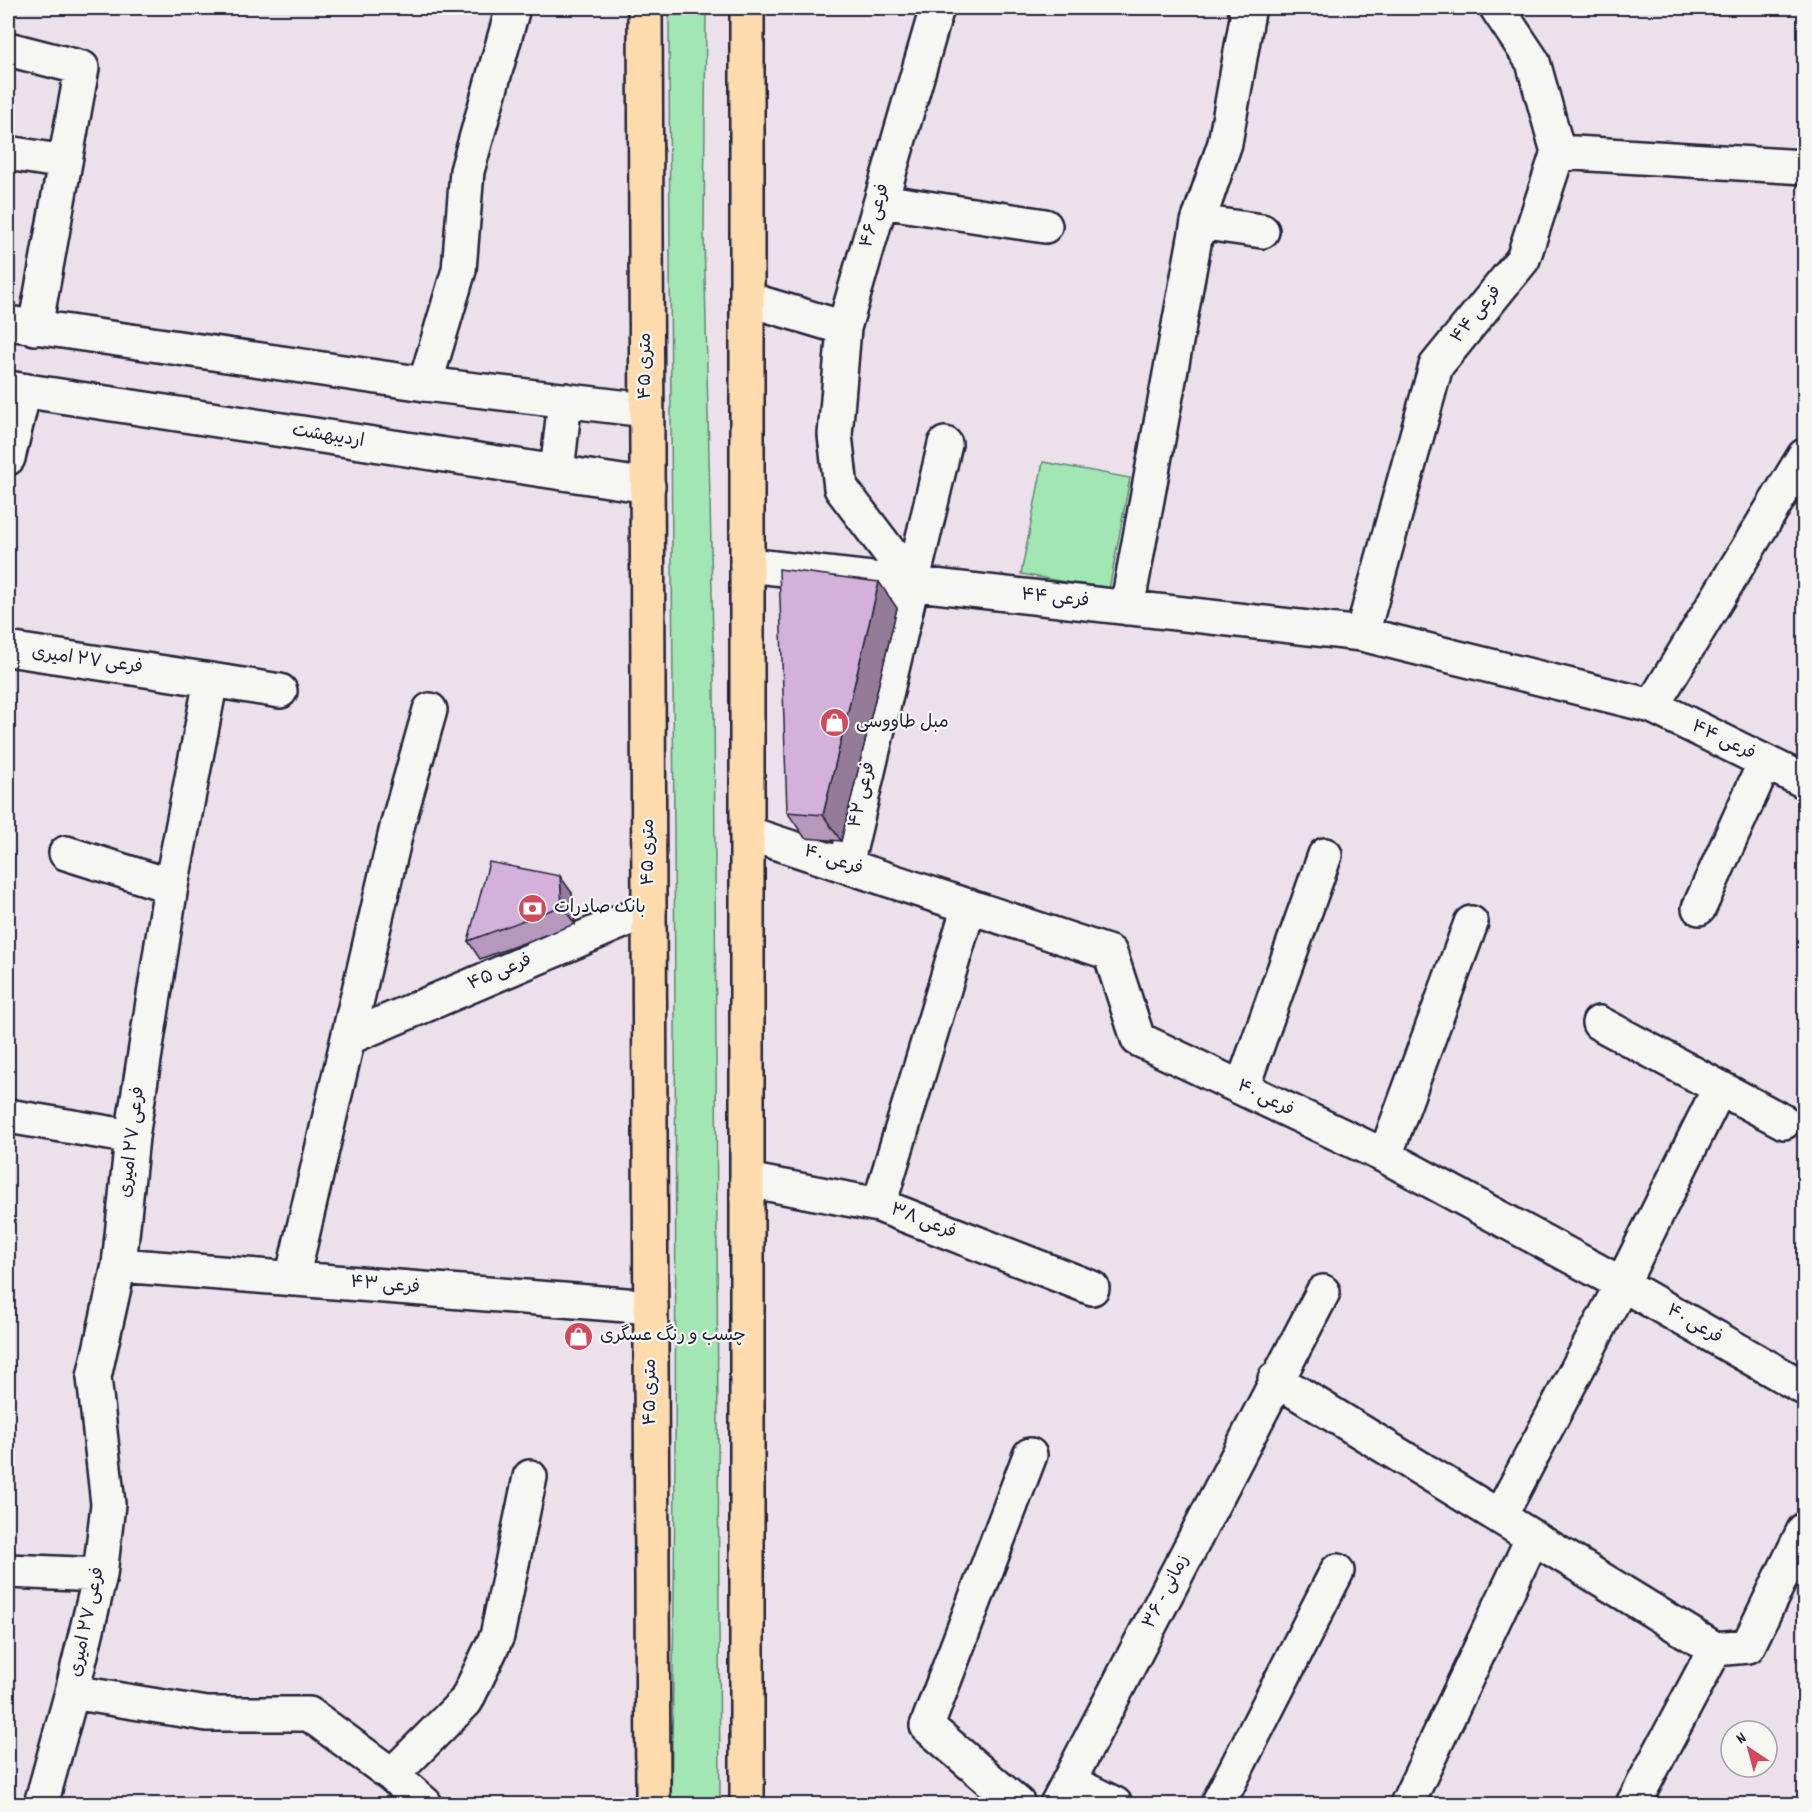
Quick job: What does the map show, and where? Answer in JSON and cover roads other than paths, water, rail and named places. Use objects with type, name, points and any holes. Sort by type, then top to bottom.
[{"type":"main road","name":"۴۵ متری","points":[[645,8],[653,1804]]},
{"type":"main road","points":[[747,8],[747,1804]]},
{"type":"street","points":[[425,384],[459,270],[467,171],[513,8]]},
{"type":"street","name":"فرعی ۴۶","points":[[913,583],[841,488],[835,435],[844,328],[937,8]]},
{"type":"street","points":[[1127,608],[1198,222],[1225,143],[1248,12],[1245,8]]},
{"type":"street","points":[[1497,8],[1533,62],[1558,152],[1804,167]]},
{"type":"street","points":[[8,49],[82,68],[66,162],[21,326],[425,384],[646,410]]},
{"type":"street","name":"فرعی ۴۴","points":[[1362,634],[1436,366],[1523,259],[1558,152]]},
{"type":"street","points":[[8,153],[66,162]]},
{"type":"street","points":[[881,201],[1044,226]]},
{"type":"street","points":[[1198,222],[1262,231]]},
{"type":"street","points":[[747,299],[844,328]]},
{"type":"street","points":[[8,458],[16,389]]},
{"type":"street","name":"اردیبهشت","points":[[16,389],[648,486]]},
{"type":"street","points":[[557,472],[565,400]]},
{"type":"street","name":"فرعی ۴۲","points":[[846,866],[945,444]]},
{"type":"street","points":[[1652,706],[1794,498],[1804,456]]},
{"type":"street","name":"فرعی ۴۴","points":[[747,565],[1362,634],[1652,706],[1804,781]]},
{"type":"street","name":"فرعی ۲۷ امیری","points":[[8,649],[211,680],[171,886],[132,1137],[119,1265],[94,1377],[108,1504],[100,1575],[72,1692],[41,1804]]},
{"type":"street","points":[[211,680],[280,691]]},
{"type":"street","points":[[292,1278],[350,1037],[398,823],[430,710]]},
{"type":"street","points":[[1699,908],[1766,762]]},
{"type":"street","name":"فرعی ۴۰","points":[[747,833],[1110,953],[1138,1039],[1384,1156],[1622,1284],[1804,1388]]},
{"type":"street","points":[[66,853],[171,886]]},
{"type":"street","points":[[1242,1088],[1325,855]]},
{"type":"street","points":[[879,1205],[969,906]]},
{"type":"street","name":"فرعی ۴۵","points":[[350,1037],[649,910]]},
{"type":"street","points":[[1384,1156],[1471,923]]},
{"type":"street","points":[[1599,1023],[1784,1122]]},
{"type":"street","points":[[1500,1516],[1622,1284],[1719,1089]]},
{"type":"street","points":[[8,1116],[132,1137]]},
{"type":"street","name":"فرعی ۳۸","points":[[747,1180],[879,1205],[1092,1288]]},
{"type":"street","name":"فرعی ۴۳","points":[[119,1265],[651,1307]]},
{"type":"street","name":"۳۶ - زمانی","points":[[1064,1793],[1275,1379],[1323,1292]]},
{"type":"street","points":[[1275,1379],[1715,1649],[1748,1646],[1804,1530]]},
{"type":"street","points":[[1018,1804],[927,1726],[1030,1455]]},
{"type":"street","points":[[392,1775],[466,1701],[497,1636],[530,1477]]},
{"type":"street","points":[[1407,1804],[1533,1537]]},
{"type":"street","points":[[8,1570],[100,1575]]},
{"type":"street","points":[[1218,1804],[1337,1571]]},
{"type":"street","points":[[1633,1804],[1715,1649]]},
{"type":"street","points":[[72,1692],[207,1714],[309,1714],[392,1775],[425,1804]]},
{"type":"street","points":[[1064,1793],[1114,1804]]},
{"type":"place","name":"مبل طاووسی","points":[[835,723]]},
{"type":"place","name":"بانک صادرات","points":[[533,908]]},
{"type":"place","name":"چسب و رنگ عسگری","points":[[579,1336]]}]
